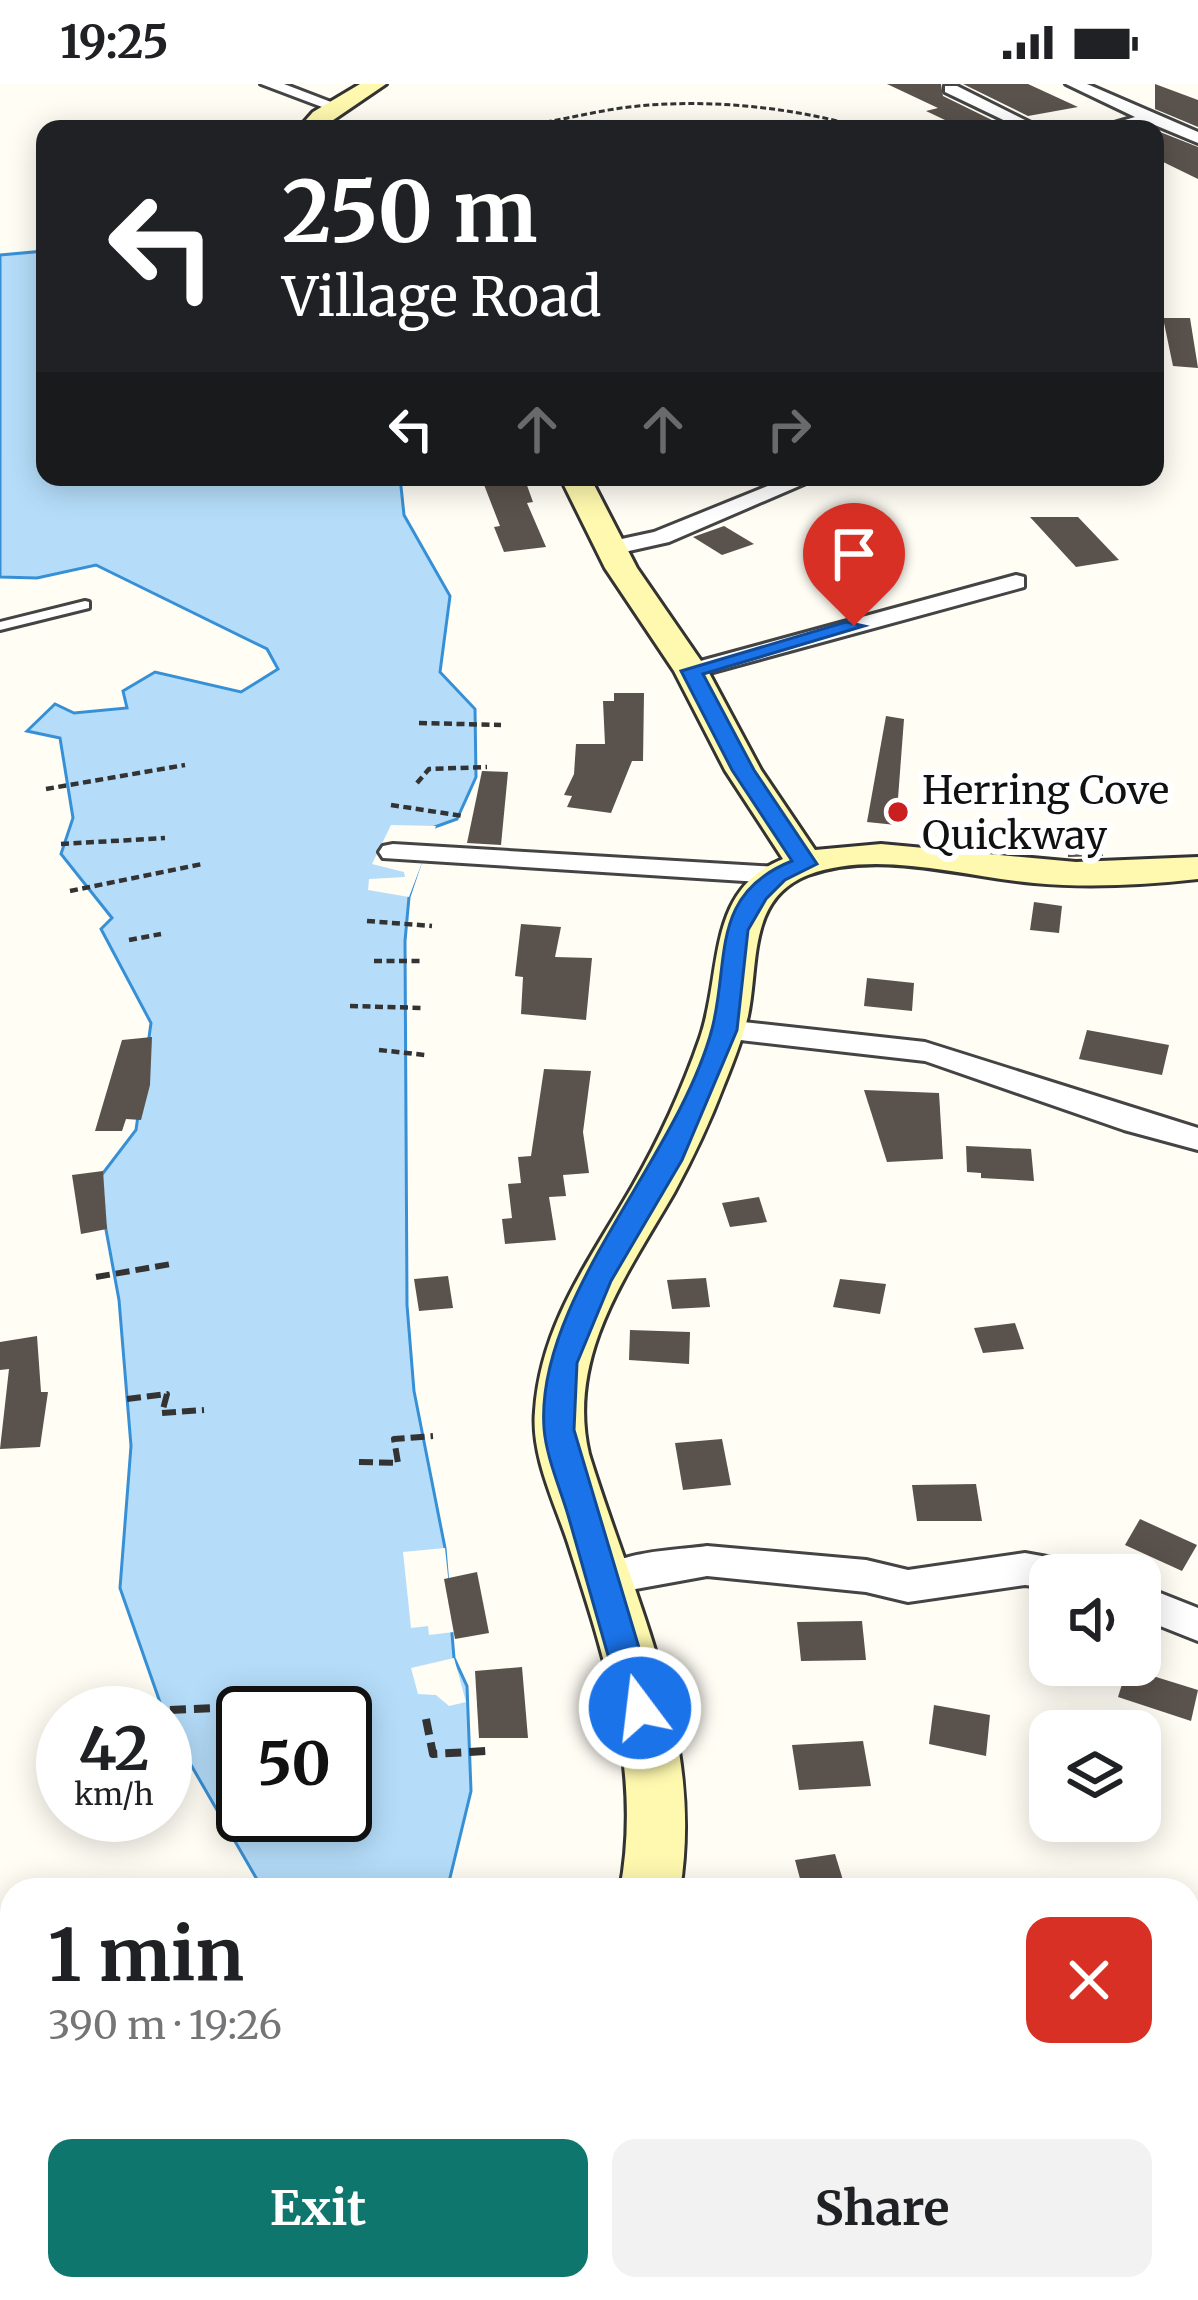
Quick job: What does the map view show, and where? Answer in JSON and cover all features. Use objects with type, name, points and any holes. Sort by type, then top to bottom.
[{"type":"main road","points":[[315,120],[375,84]]},
{"type":"main road","points":[[580,486],[611,548],[692,671],[791,869]]},
{"type":"main road","points":[[653,1878],[658,1771],[559,1430],[562,1363],[597,1281],[669,1160],[724,1030],[736,930],[756,896],[791,869],[880,856],[1095,876],[1198,868]]},
{"type":"street","points":[[269,84],[336,107]]},
{"type":"street","points":[[1074,84],[1156,120]]},
{"type":"street","points":[[951,89],[1016,120]]},
{"type":"street","points":[[1142,120],[1151,118]]},
{"type":"street","points":[[1164,124],[1198,138]]},
{"type":"street","points":[[611,548],[661,537],[787,486]]},
{"type":"street","points":[[692,671],[1016,582]]},
{"type":"street","points":[[393,852],[791,869]]},
{"type":"street","points":[[724,1030],[876,1044],[953,1058],[1103,1112],[1198,1139]]},
{"type":"street","points":[[607,1584],[622,1576],[707,1561],[866,1576],[908,1586],[1029,1570]]},
{"type":"street","points":[[1161,1610],[1198,1625]]},
{"type":"lane","points":[[0,626],[86,605]]},
{"type":"path","points":[[566,120],[604,110],[680,104],[816,120]]},
{"type":"path","points":[[419,723],[501,725]]},
{"type":"path","points":[[46,789],[185,765]]},
{"type":"path","points":[[417,783],[429,769],[488,767]]},
{"type":"path","points":[[391,805],[463,816]]},
{"type":"path","points":[[61,844],[165,838]]},
{"type":"path","points":[[70,891],[202,864]]},
{"type":"path","points":[[367,921],[432,926]]},
{"type":"path","points":[[129,940],[161,934]]},
{"type":"path","points":[[374,962],[424,961]]},
{"type":"path","points":[[350,1006],[424,1008]]},
{"type":"path","points":[[379,1050],[425,1055]]},
{"type":"path","points":[[96,1277],[171,1264]]},
{"type":"path","points":[[127,1399],[167,1394],[162,1413],[204,1410]]},
{"type":"path","points":[[359,1462],[398,1463],[394,1438],[433,1436]]},
{"type":"path","points":[[426,1719],[433,1754],[488,1750]]},
{"type":"water","points":[[36,252],[36,486],[401,486],[404,515],[450,596],[440,672],[475,709],[476,777],[457,819],[432,828],[409,897],[405,941],[407,1305],[414,1391],[445,1548],[454,1658],[467,1686],[471,1791],[450,1878],[256,1878],[235,1842],[372,1842],[372,1686],[216,1686],[216,1808],[192,1767],[192,1686],[154,1686],[120,1588],[131,1446],[119,1300],[97,1181],[136,1130],[151,1023],[101,929],[112,918],[61,854],[73,818],[60,738],[27,731],[55,704],[74,713],[127,708],[123,691],[155,672],[241,692],[278,669],[267,649],[96,565],[37,578],[0,577],[0,255]]},
{"type":"pier","points":[[391,825],[436,826],[409,897],[368,890],[369,879],[405,877],[404,872],[372,864]]},
{"type":"pier","points":[[445,1548],[454,1632],[429,1635],[428,1626],[411,1628],[403,1552]]},
{"type":"pier","points":[[454,1658],[466,1702],[449,1706],[436,1695],[418,1694],[411,1668]]},
{"type":"building","points":[[887,84],[941,84],[943,96],[992,120],[945,120],[926,111],[938,108]]},
{"type":"building","points":[[963,84],[1028,84],[1078,107],[1028,116]]},
{"type":"building","points":[[1155,84],[1198,100],[1198,127],[1155,109]]},
{"type":"building","points":[[1164,134],[1198,147],[1198,179],[1164,162]]},
{"type":"building","points":[[1164,318],[1190,318],[1198,368],[1173,366]]},
{"type":"building","points":[[484,486],[527,486],[533,502],[527,503],[546,547],[504,552],[494,527],[500,526]]},
{"type":"building","points":[[1030,517],[1078,517],[1119,560],[1076,567]]},
{"type":"building","points":[[724,526],[754,544],[722,555],[693,537]]},
{"type":"building","points":[[614,693],[644,693],[643,761],[632,761],[611,813],[567,807],[572,796],[564,795],[574,774],[576,744],[605,744],[603,701],[614,701]]},
{"type":"building","points":[[886,716],[904,719],[896,825],[867,822]]},
{"type":"building","points":[[482,771],[508,772],[501,845],[467,843]]},
{"type":"building","points":[[1068,835],[1103,838],[1103,856],[1068,857]]},
{"type":"building","points":[[1034,902],[1062,906],[1059,933],[1030,930]]},
{"type":"building","points":[[521,924],[561,927],[555,957],[592,958],[586,1020],[521,1014],[523,977],[515,976]]},
{"type":"building","points":[[867,978],[914,983],[912,1011],[864,1006]]},
{"type":"building","points":[[1087,1030],[1169,1045],[1162,1075],[1079,1059]]},
{"type":"building","points":[[152,1037],[150,1085],[141,1120],[126,1119],[122,1131],[95,1131],[122,1040]]},
{"type":"building","points":[[544,1069],[591,1071],[583,1132],[589,1173],[563,1175],[566,1196],[549,1197],[556,1240],[505,1244],[502,1219],[512,1218],[508,1184],[521,1183],[518,1157],[531,1156]]},
{"type":"building","points":[[864,1090],[939,1093],[943,1159],[887,1162]]},
{"type":"building","points":[[966,1146],[1031,1149],[1034,1181],[981,1178],[981,1173],[967,1172]]},
{"type":"building","points":[[103,1171],[107,1229],[81,1234],[72,1175]]},
{"type":"building","points":[[759,1197],[767,1222],[730,1227],[722,1203]]},
{"type":"building","points":[[448,1276],[453,1308],[419,1311],[414,1279]]},
{"type":"building","points":[[706,1278],[710,1307],[672,1309],[667,1280]]},
{"type":"building","points":[[840,1279],[886,1284],[880,1314],[833,1307]]},
{"type":"building","points":[[1015,1323],[1024,1349],[983,1353],[974,1328]]},
{"type":"building","points":[[630,1330],[690,1332],[689,1364],[629,1360]]},
{"type":"building","points":[[37,1336],[41,1392],[48,1392],[40,1447],[0,1449],[9,1369],[0,1370],[0,1342]]},
{"type":"building","points":[[722,1439],[731,1485],[683,1490],[675,1443]]},
{"type":"building","points":[[976,1484],[982,1521],[917,1521],[912,1485]]},
{"type":"building","points":[[1140,1519],[1197,1545],[1182,1571],[1161,1561],[1161,1554],[1145,1554],[1125,1545]]},
{"type":"building","points":[[477,1572],[489,1633],[455,1639],[444,1579]]},
{"type":"building","points":[[862,1621],[866,1660],[801,1661],[797,1622]]},
{"type":"building","points":[[522,1667],[528,1738],[479,1738],[475,1671]]},
{"type":"building","points":[[1161,1679],[1198,1690],[1191,1721],[1118,1697],[1121,1686],[1161,1686]]},
{"type":"building","points":[[934,1705],[990,1715],[986,1756],[929,1744]]},
{"type":"building","points":[[863,1741],[871,1786],[799,1790],[792,1745]]},
{"type":"building","points":[[835,1854],[842,1878],[800,1878],[795,1860]]},
{"type":"place","name":"Herring Cove Quickway","points":[[898,812]]},
{"type":"route","points":[[640,1708],[559,1430],[562,1363],[567,1342],[597,1281],[669,1160],[724,1030],[736,930],[756,896],[777,875],[806,864],[743,770],[692,671],[854,626]]}]
